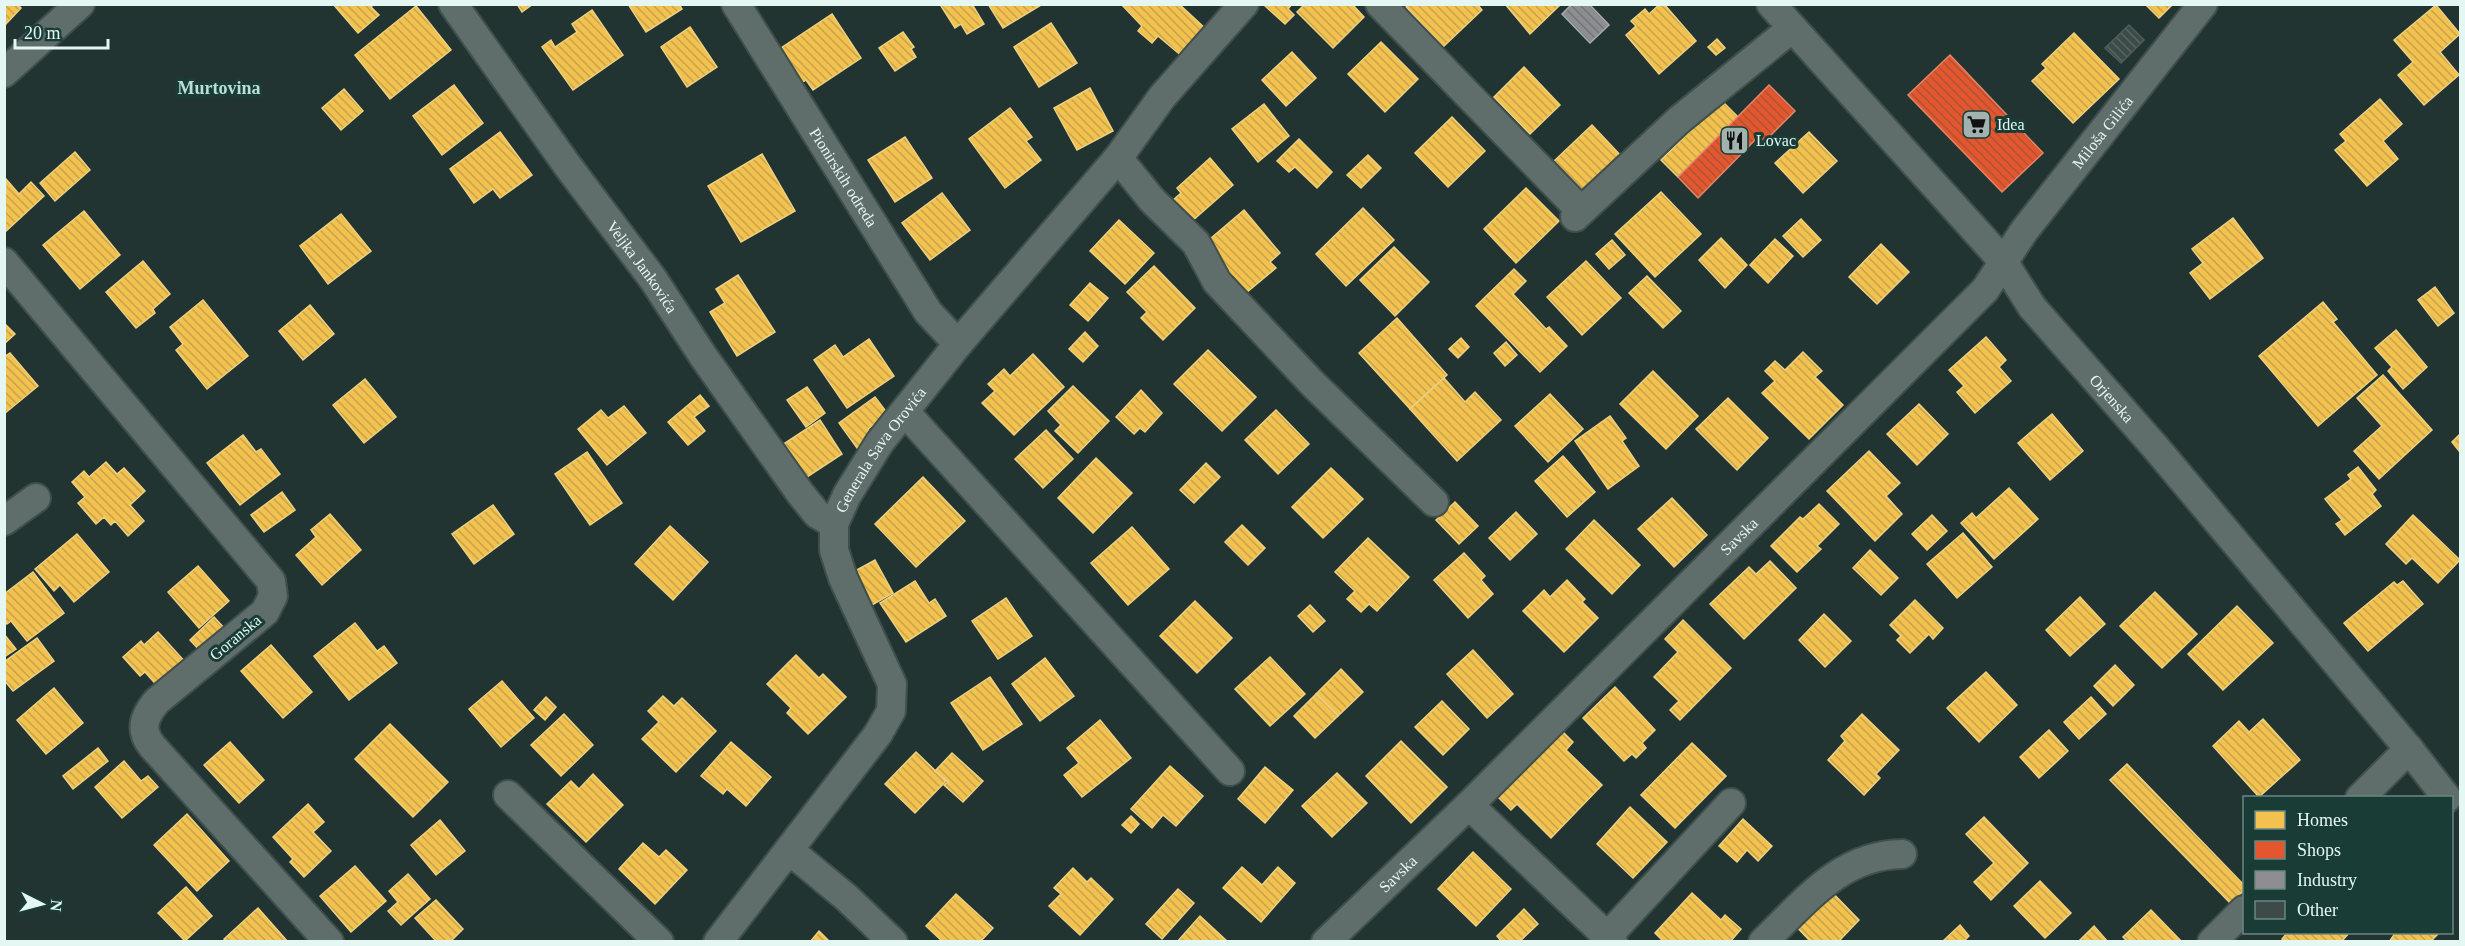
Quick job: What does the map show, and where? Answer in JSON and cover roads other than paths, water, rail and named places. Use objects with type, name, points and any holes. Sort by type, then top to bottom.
[{"type":"street","points":[[4,74],[80,4]]},
{"type":"street","name":"Veljka Jankovića","points":[[453,4],[567,165],[653,279],[703,356],[800,493],[817,514],[834,524]]},
{"type":"street","name":"Pionirskih odreda","points":[[736,4],[928,312],[958,344]]},
{"type":"street","name":"Generala Sava Orovića","points":[[718,942],[886,723],[894,697],[886,668],[838,562],[833,543],[834,524],[866,462],[958,344],[1118,158],[1162,97],[1244,4]]},
{"type":"street","points":[[1380,4],[1578,214],[1679,120],[1791,29]]},
{"type":"street","name":"Orjenska","points":[[1771,4],[1791,29],[2003,261],[2032,307],[2156,448],[2409,749],[2444,796]]},
{"type":"street","name":"Miloša Gilića","points":[[2003,261],[2203,4]]},
{"type":"street","points":[[1118,158],[1152,200],[1196,243],[1217,282],[1312,383],[1434,502]]},
{"type":"street","name":"Savska","points":[[1326,942],[1469,806],[1984,290],[2003,261]]},
{"type":"street","name":"Goranska","points":[[4,262],[271,581],[273,596],[265,612],[157,701],[145,718],[144,730],[152,746],[330,942]]},
{"type":"street","points":[[905,412],[1230,771]]},
{"type":"street","points":[[4,521],[36,498]]},
{"type":"street","points":[[2362,796],[2409,749]]},
{"type":"street","points":[[508,795],[659,942]]},
{"type":"street","points":[[1469,806],[1610,939],[1731,803]]},
{"type":"street","points":[[789,850],[847,898],[893,942]]},
{"type":"street","points":[[1763,942],[1833,876],[1862,860],[1883,854],[1902,854]]},
{"type":"street","points":[[2212,942],[2243,911]]},
{"type":"place","name":"Idea","points":[[1976,124]]},
{"type":"place","name":"Lovac","points":[[1735,140]]},
{"type":"district","name":"Murtovina","points":[[219,88]]}]
